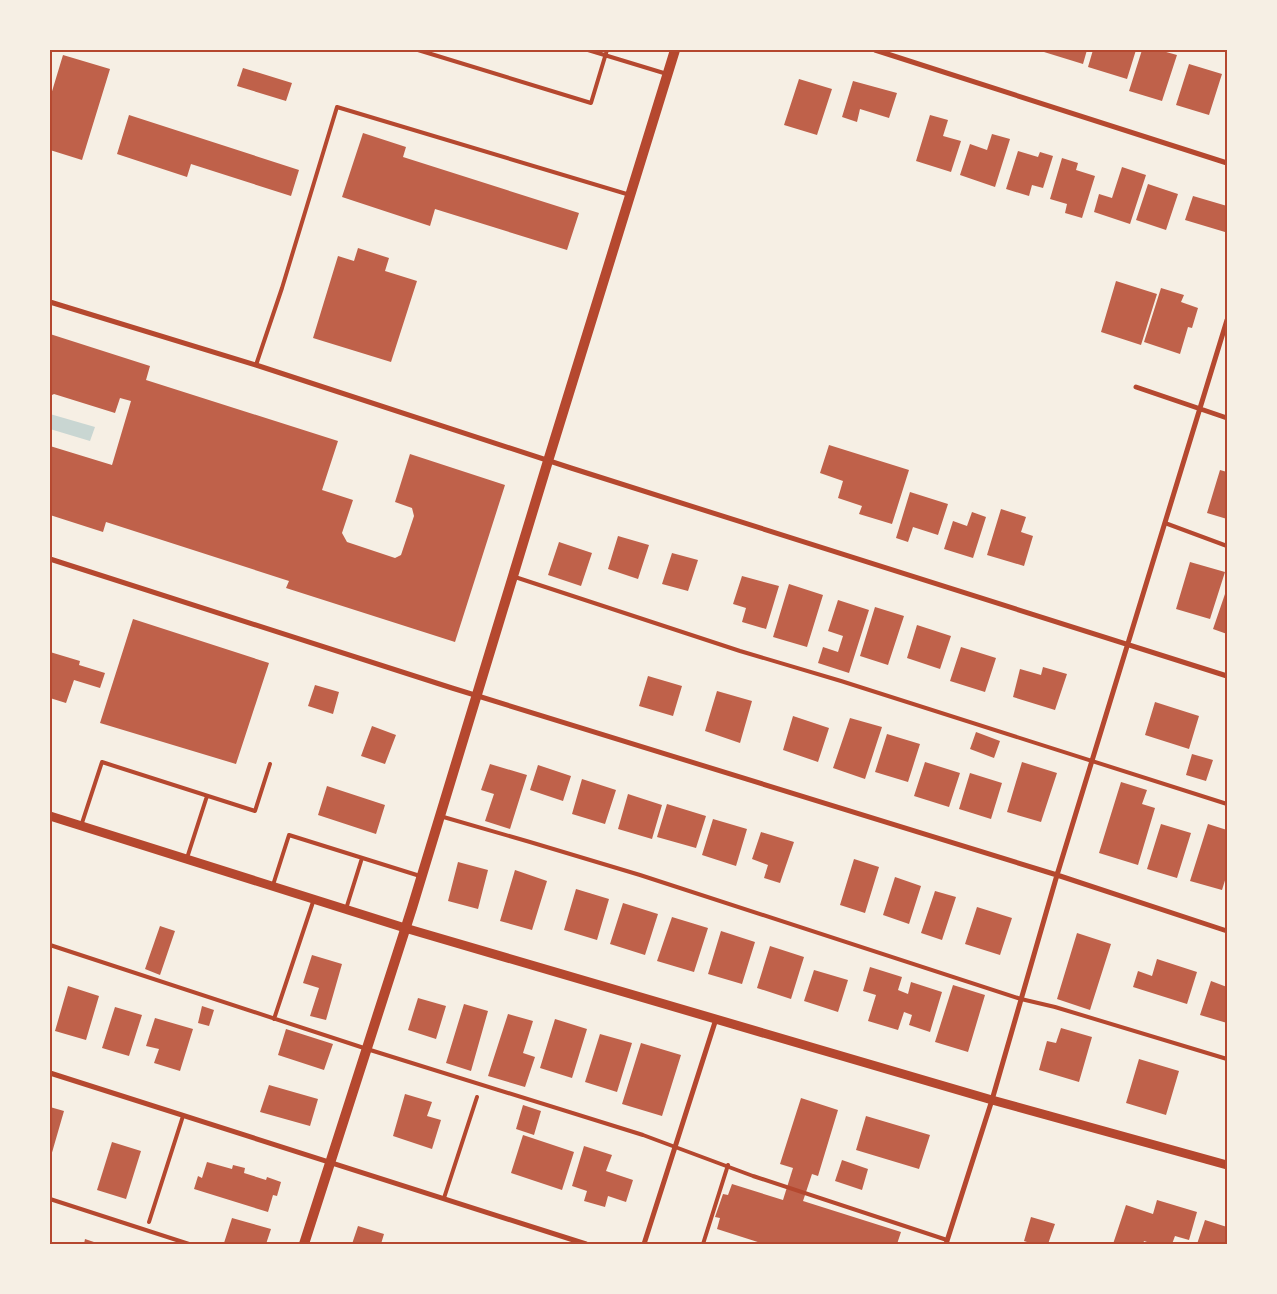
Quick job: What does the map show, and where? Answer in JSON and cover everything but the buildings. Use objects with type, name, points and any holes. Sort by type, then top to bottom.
[{"type":"main road","points":[[304,1244],[422,877],[675,50]]},
{"type":"street","points":[[875,50],[1227,163]]},
{"type":"street","points":[[50,302],[256,365],[548,461],[1227,676]]},
{"type":"street","points":[[947,1242],[992,1100],[1057,875],[1227,320]]},
{"type":"street","points":[[1136,387],[1227,418]]},
{"type":"street","points":[[50,559],[477,696],[1057,875],[1227,931]]},
{"type":"street","points":[[50,816],[405,928],[992,1100],[1227,1165]]},
{"type":"street","points":[[644,1244],[716,1018]]},
{"type":"street","points":[[50,1073],[586,1244]]},
{"type":"lane","points":[[418,50],[590,103],[607,50]]},
{"type":"lane","points":[[588,50],[668,74]]},
{"type":"lane","points":[[256,365],[282,288],[337,107],[630,195]]},
{"type":"lane","points":[[1165,523],[1227,546]]},
{"type":"lane","points":[[513,577],[740,651],[886,695],[1227,804]]},
{"type":"lane","points":[[82,826],[102,762],[255,811],[270,764]]},
{"type":"lane","points":[[187,859],[207,796]]},
{"type":"lane","points":[[440,816],[640,875],[1021,999],[1055,1007],[1227,1058]]},
{"type":"lane","points":[[272,886],[289,835],[422,877]]},
{"type":"lane","points":[[346,910],[362,858]]},
{"type":"lane","points":[[274,1019],[314,900]]},
{"type":"lane","points":[[50,945],[367,1049],[643,1134],[675,1148],[728,1165],[753,1176],[947,1242]]},
{"type":"lane","points":[[444,1198],[477,1097]]},
{"type":"lane","points":[[149,1222],[183,1116]]},
{"type":"lane","points":[[703,1244],[728,1165]]},
{"type":"lane","points":[[50,1199],[189,1244]]},
{"type":"shaded area","points":[[50,414],[95,427],[90,441],[50,429]]}]
